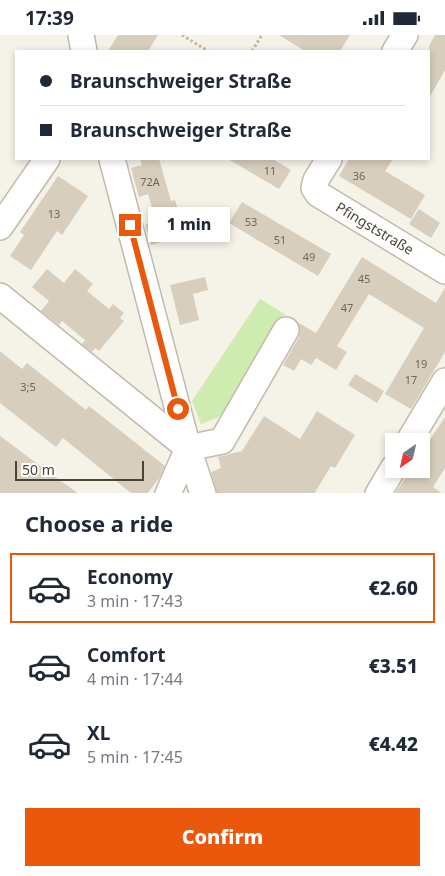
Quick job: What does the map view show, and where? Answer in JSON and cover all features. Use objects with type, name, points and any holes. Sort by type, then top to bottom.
[{"type":"street","points":[[81,35],[84,50]]},
{"type":"street","points":[[396,50],[405,35]]},
{"type":"street","points":[[0,227],[46,160]]},
{"type":"street","points":[[112,160],[188,448],[203,493]]},
{"type":"street","name":"Pfingststraße","points":[[328,160],[316,180],[314,188],[318,193],[445,271]]},
{"type":"street","points":[[0,296],[188,448]]},
{"type":"street","points":[[188,448],[222,441],[286,330]]},
{"type":"street","points":[[414,433],[445,381]]},
{"type":"street","points":[[168,493],[188,448]]},
{"type":"street","points":[[378,493],[387,478]]},
{"type":"path","points":[[182,35],[206,50]]},
{"type":"path","points":[[253,50],[262,35]]},
{"type":"green space","points":[[260,299],[285,314],[221,416],[201,424],[192,401]]},
{"type":"building","points":[[118,35],[158,35],[149,50],[109,50]]},
{"type":"building","points":[[279,35],[350,35],[341,50],[303,50]]},
{"type":"building","points":[[435,35],[445,35],[445,70],[430,96],[430,50],[429,46]]},
{"type":"building","points":[[140,160],[159,160],[171,201],[175,200],[181,219],[170,222],[175,238],[151,245],[145,224],[156,221],[148,194],[139,197],[131,168],[142,165]]},
{"type":"building","points":[[230,160],[275,160],[291,170],[279,189]]},
{"type":"building","points":[[348,160],[392,160],[385,171],[425,195],[411,219],[339,176]]},
{"type":"building","points":[[58,176],[88,196],[62,235],[57,231],[31,270],[10,256],[24,235],[20,232]]},
{"type":"building","points":[[242,202],[331,254],[318,276],[229,223]]},
{"type":"building","points":[[419,209],[440,223],[431,238],[409,224]]},
{"type":"building","points":[[362,257],[436,303],[445,288],[445,352],[411,409],[385,394],[424,328],[369,294],[337,346],[347,352],[336,370],[316,358],[311,365],[301,359],[294,371],[283,365],[299,337],[299,323],[316,333]]},
{"type":"building","points":[[47,269],[64,283],[75,269],[93,284],[87,291],[109,309],[113,304],[124,313],[120,318],[124,321],[99,351],[95,348],[92,352],[82,344],[85,340],[62,321],[59,325],[41,311],[49,301],[32,287]]},
{"type":"building","points":[[205,277],[208,290],[193,294],[199,320],[180,325],[170,285]]},
{"type":"building","points":[[0,351],[22,369],[27,363],[86,410],[89,406],[165,466],[160,477],[148,493],[131,493],[63,438],[56,447],[0,403]]},
{"type":"building","points":[[355,374],[384,391],[377,403],[348,385]]},
{"type":"building","points":[[317,411],[355,435],[335,468],[331,466],[315,493],[217,493],[211,472],[221,468],[218,457],[242,451],[264,416],[300,439]]},
{"type":"building","points":[[445,417],[445,468],[433,487],[442,493],[396,493],[405,478],[430,478],[430,440]]},
{"type":"building","points":[[0,436],[78,493],[0,493]]},
{"type":"route","points":[[130,225],[178,409]]}]
